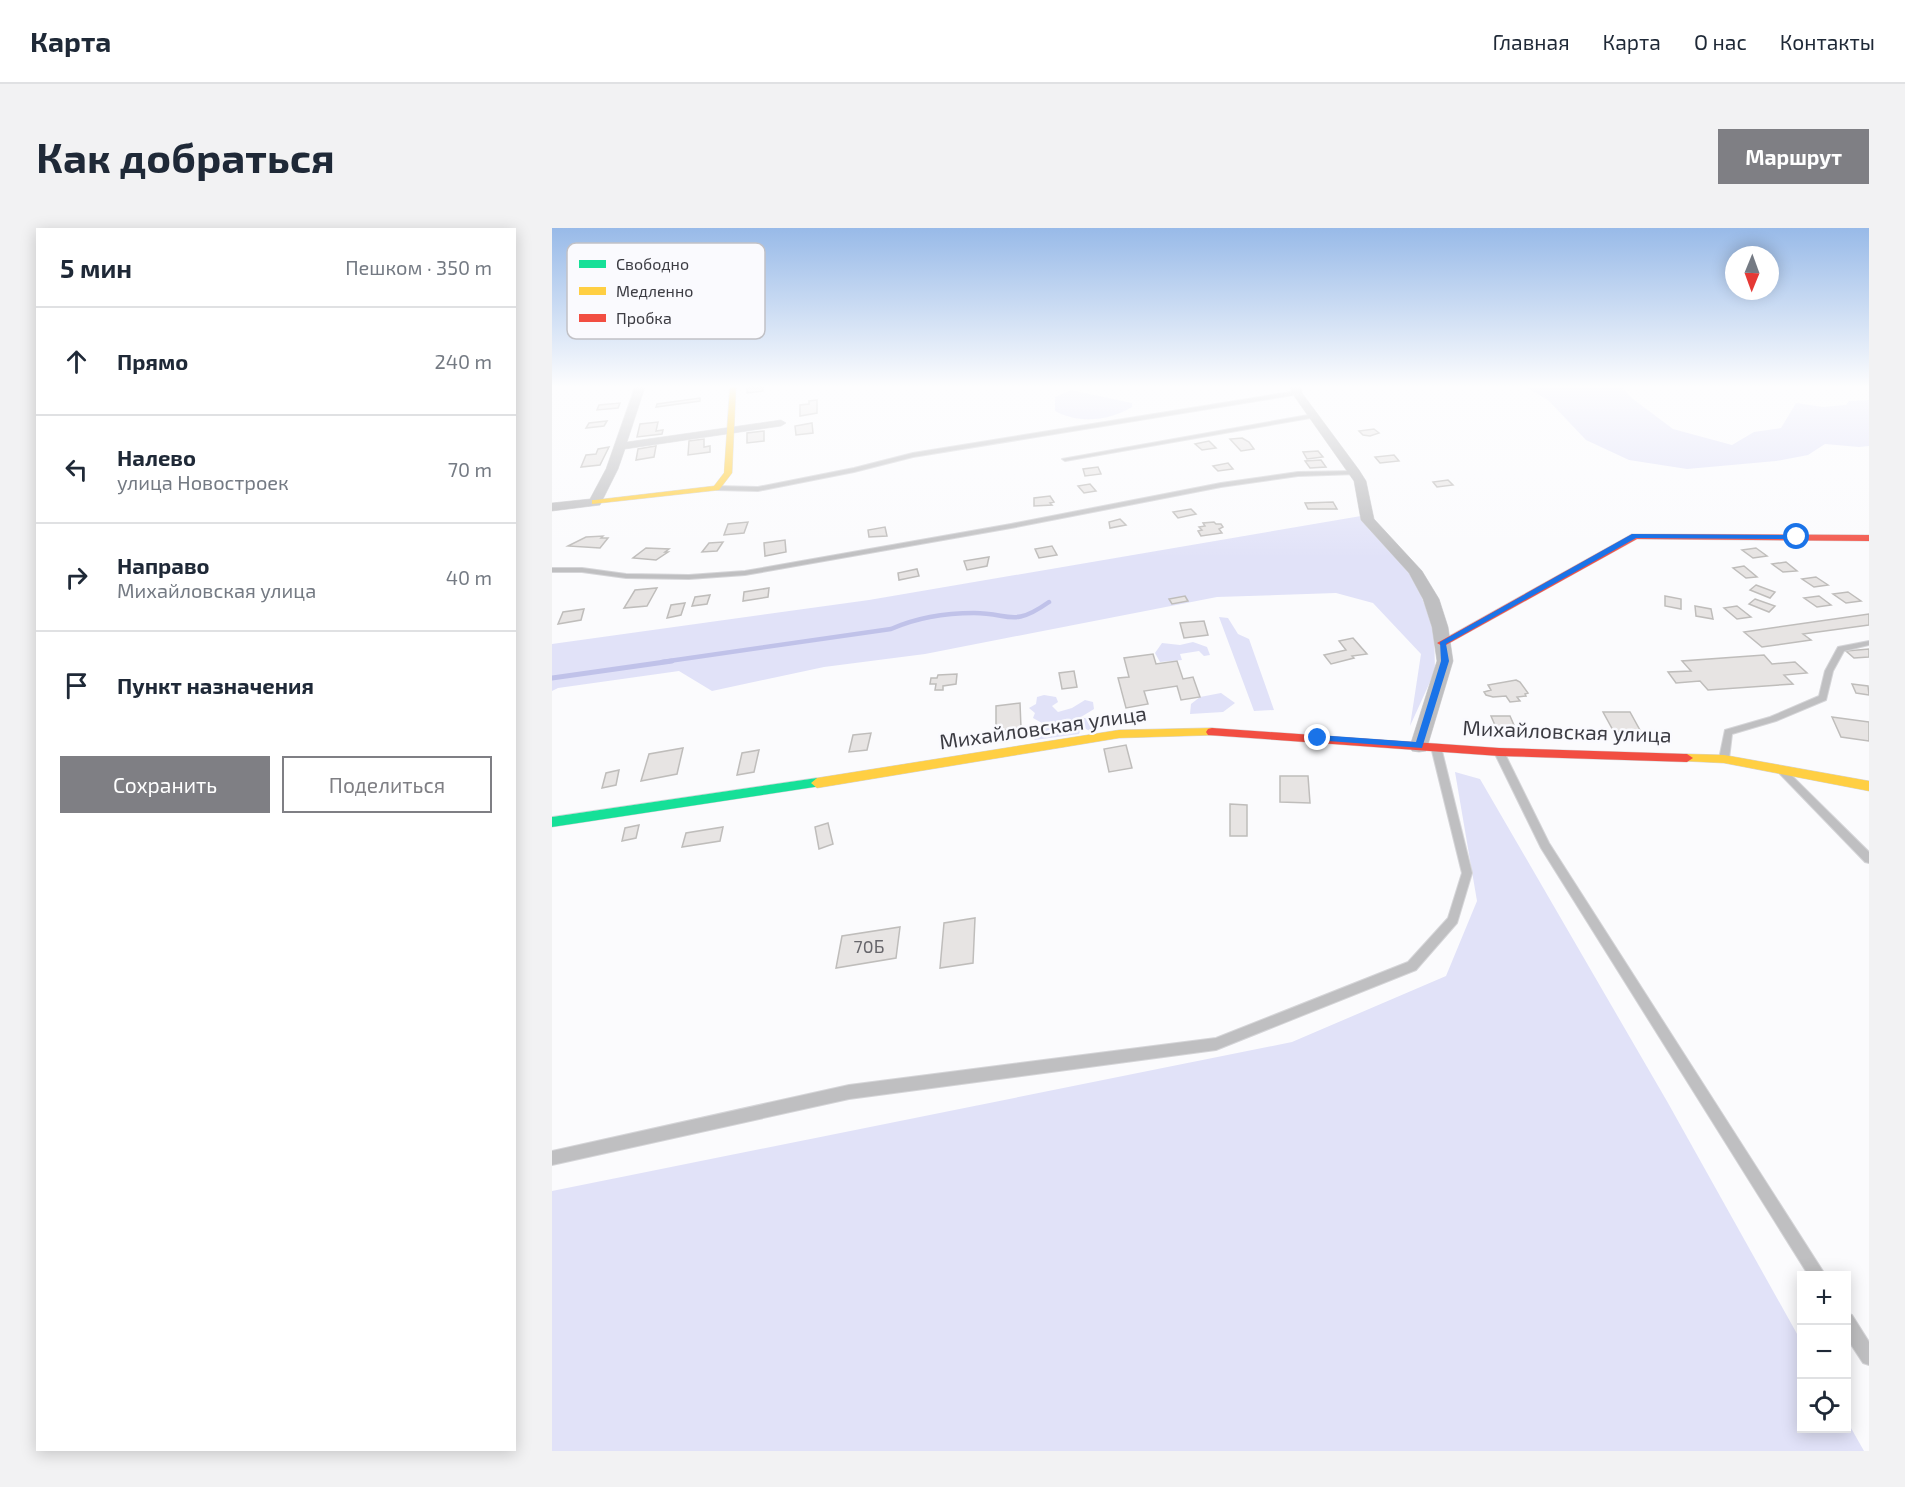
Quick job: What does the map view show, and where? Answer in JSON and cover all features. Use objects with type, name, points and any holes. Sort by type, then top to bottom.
[{"type":"street","points":[[595,502],[621,446],[634,444]]},
{"type":"street","points":[[552,507],[716,488],[728,473],[729,444]]},
{"type":"street","points":[[1335,444],[1360,481],[1368,520],[1415,571],[1431,599],[1445,661],[1419,746]]},
{"type":"street","points":[[1442,643],[1635,536],[1869,538]]},
{"type":"street","name":"Михайловская улица","points":[[552,822],[762,792],[1119,734],[1196,730],[1499,752],[1724,759],[1869,786]]},
{"type":"lane","points":[[716,488],[758,489],[854,470],[913,455],[978,444]]},
{"type":"lane","points":[[1065,459],[1151,444]]},
{"type":"lane","points":[[552,570],[657,577],[745,573],[1011,526],[1221,484],[1298,474],[1355,472]]},
{"type":"lane","points":[[1724,759],[1728,732],[1773,719],[1823,698],[1828,671],[1841,649],[1869,643]]},
{"type":"lane","points":[[552,1158],[849,1092],[1216,1044],[1412,966],[1453,920],[1467,873],[1436,747]]},
{"type":"lane","points":[[1499,752],[1545,845],[1815,1271]]},
{"type":"lane","points":[[1778,768],[1869,860]]},
{"type":"lane","points":[[1849,1325],[1869,1357]]},
{"type":"shaded area","points":[[1595,444],[1825,444],[1808,455],[1776,461],[1687,469],[1629,460]]},
{"type":"shaded area","points":[[1826,444],[1869,444],[1869,446]]},
{"type":"shaded area","points":[[1361,516],[1415,580],[1434,629],[1435,671],[1410,726],[1421,654],[1373,603],[1336,593],[1217,597],[925,654],[824,667],[712,691],[679,671],[558,688],[552,691],[552,644],[869,600]]},
{"type":"shaded area","points":[[1219,617],[1228,618],[1238,634],[1249,639],[1274,710],[1254,711]]},
{"type":"shaded area","points":[[1193,642],[1207,647],[1210,655],[1204,656],[1199,651],[1180,654],[1182,660],[1160,662],[1155,653],[1162,643],[1180,645]]},
{"type":"shaded area","points":[[1221,693],[1235,703],[1223,712],[1190,714],[1191,704],[1200,697]]},
{"type":"shaded area","points":[[1044,695],[1056,697],[1058,702],[1052,706],[1058,712],[1072,708],[1085,700],[1093,702],[1094,709],[1081,717],[1099,722],[1101,728],[1090,731],[1082,727],[1079,734],[1035,740],[1031,736],[1042,727],[1042,723],[1033,718],[1035,713],[1029,708],[1036,704],[1037,697]]},
{"type":"shaded area","points":[[1455,772],[1480,779],[1668,1103],[1797,1334],[1797,1433],[1851,1433],[1851,1428],[1864,1451],[552,1451],[552,1191],[1292,1042],[1446,976],[1477,901]]},
{"type":"building","points":[[689,444],[710,446],[710,452],[688,455]]},
{"type":"building","points":[[1195,444],[1212,444],[1216,448],[1202,450]]},
{"type":"building","points":[[1235,444],[1250,444],[1254,449],[1241,451]]},
{"type":"building","points":[[656,446],[654,457],[636,460],[638,449]]},
{"type":"building","points":[[609,447],[600,465],[581,467],[586,455],[596,454],[598,449]]},
{"type":"building","points":[[1318,451],[1323,457],[1307,459],[1303,452]]},
{"type":"building","points":[[1394,455],[1399,461],[1380,463],[1375,457]]},
{"type":"building","points":[[1321,460],[1326,467],[1310,468],[1305,461]]},
{"type":"building","points":[[1228,463],[1233,469],[1218,471],[1213,466]]},
{"type":"building","points":[[1098,467],[1101,474],[1085,476],[1083,469]]},
{"type":"building","points":[[1448,480],[1453,485],[1437,487],[1433,482]]},
{"type":"building","points":[[1090,484],[1096,491],[1084,493],[1078,486]]},
{"type":"building","points":[[1050,496],[1054,502],[1050,503],[1052,505],[1034,506],[1034,498]]},
{"type":"building","points":[[1333,502],[1337,509],[1308,509],[1305,503]]},
{"type":"building","points":[[1191,509],[1196,514],[1178,518],[1173,512]]},
{"type":"building","points":[[1120,519],[1126,525],[1110,528],[1109,522]]},
{"type":"building","points":[[748,522],[744,533],[724,535],[728,524]]},
{"type":"building","points":[[1203,523],[1221,524],[1223,527],[1219,529],[1222,533],[1201,536],[1198,531],[1202,530],[1199,527],[1205,526]]},
{"type":"building","points":[[885,527],[887,536],[869,537],[868,530]]},
{"type":"building","points":[[603,536],[601,538],[608,538],[600,548],[568,546],[586,537]]},
{"type":"building","points":[[785,540],[786,552],[765,556],[764,543]]},
{"type":"building","points":[[723,542],[717,551],[702,552],[709,543]]},
{"type":"building","points":[[1052,546],[1057,555],[1039,558],[1035,549]]},
{"type":"building","points":[[646,548],[669,549],[656,560],[633,558]]},
{"type":"building","points":[[1756,548],[1767,556],[1753,558],[1742,550]]},
{"type":"building","points":[[989,557],[987,566],[967,570],[964,561]]},
{"type":"building","points":[[1786,562],[1797,571],[1783,572],[1772,564]]},
{"type":"building","points":[[1744,566],[1757,577],[1746,578],[1733,568]]},
{"type":"building","points":[[917,569],[919,576],[899,580],[898,573]]},
{"type":"building","points":[[1816,577],[1828,585],[1814,587],[1802,579]]},
{"type":"building","points":[[1756,585],[1775,592],[1770,598],[1750,590]]},
{"type":"building","points":[[657,588],[647,606],[624,608],[635,590]]},
{"type":"building","points":[[769,588],[768,597],[743,601],[744,592]]},
{"type":"building","points":[[1848,592],[1861,601],[1846,603],[1833,594]]},
{"type":"building","points":[[710,595],[707,604],[692,606],[695,597]]},
{"type":"building","points":[[1185,596],[1188,601],[1172,604],[1169,599]]},
{"type":"building","points":[[1665,596],[1681,599],[1681,609],[1665,606]]},
{"type":"building","points":[[1819,596],[1831,605],[1817,607],[1804,598]]},
{"type":"building","points":[[1755,599],[1775,606],[1769,612],[1749,604]]},
{"type":"building","points":[[685,603],[681,615],[667,618],[671,605]]},
{"type":"building","points":[[1695,606],[1711,609],[1713,619],[1696,616]]},
{"type":"building","points":[[1737,606],[1751,617],[1737,619],[1724,608]]},
{"type":"building","points":[[584,609],[581,620],[558,624],[563,612]]},
{"type":"building","points":[[1869,614],[1869,625],[1803,634],[1811,640],[1762,647],[1744,632]]},
{"type":"building","points":[[1204,621],[1208,635],[1184,638],[1180,623]]},
{"type":"building","points":[[1353,638],[1367,654],[1352,656],[1354,658],[1331,664],[1324,655],[1346,650],[1339,641]]},
{"type":"building","points":[[1869,649],[1869,657],[1854,658],[1846,651]]},
{"type":"building","points":[[1153,654],[1156,664],[1177,661],[1183,679],[1193,677],[1200,697],[1181,700],[1177,686],[1144,691],[1148,704],[1126,708],[1118,678],[1129,677],[1124,658]]},
{"type":"building","points":[[1764,655],[1772,664],[1795,662],[1807,673],[1784,675],[1793,684],[1708,690],[1700,681],[1676,683],[1668,672],[1691,671],[1682,661]]},
{"type":"building","points":[[1074,671],[1077,687],[1062,689],[1059,673]]},
{"type":"building","points":[[957,674],[956,684],[943,686],[943,690],[935,690],[936,684],[930,684],[931,678],[937,678],[938,675]]},
{"type":"building","points":[[1516,680],[1528,693],[1525,694],[1526,696],[1517,697],[1520,701],[1510,702],[1506,696],[1493,697],[1484,692],[1491,690],[1488,685]]},
{"type":"building","points":[[1852,684],[1868,686],[1869,695],[1856,693]]},
{"type":"building","points":[[1020,703],[1021,728],[996,731],[996,706]]},
{"type":"building","points":[[1603,712],[1630,712],[1641,732],[1614,732]]},
{"type":"building","points":[[1491,716],[1510,716],[1517,732],[1498,732]]},
{"type":"building","points":[[1832,717],[1869,722],[1869,741],[1841,737]]},
{"type":"building","points":[[871,733],[867,750],[849,752],[853,735]]},
{"type":"building","points":[[1126,745],[1132,768],[1109,772],[1104,749]]},
{"type":"building","points":[[683,748],[677,774],[641,781],[649,754]]},
{"type":"building","points":[[759,750],[754,772],[737,775],[742,753]]},
{"type":"building","points":[[619,770],[616,785],[602,788],[606,773]]},
{"type":"building","points":[[1280,776],[1308,776],[1310,803],[1280,802]]},
{"type":"building","points":[[1230,804],[1247,805],[1247,836],[1230,836]]},
{"type":"building","points":[[828,823],[833,844],[819,849],[815,827]]},
{"type":"building","points":[[639,825],[636,838],[622,841],[625,828]]},
{"type":"building","points":[[723,827],[720,841],[682,847],[686,833]]},
{"type":"building","points":[[975,918],[973,963],[940,968],[944,923]]},
{"type":"building","points":[[900,927],[896,958],[836,968],[842,936]]},
{"type":"waterway","points":[[662,662],[891,629],[942,615],[974,613],[1019,617],[1049,602]]},
{"type":"waterway","points":[[552,678],[672,661]]},
{"type":"traffic: fast","points":[[552,822],[817,783]]},
{"type":"traffic: slow","points":[[595,502],[716,488],[728,473],[730,444]]},
{"type":"traffic: slow","points":[[817,783],[1119,734],[1212,732]]},
{"type":"traffic: slow","points":[[1687,758],[1724,759],[1869,786]]},
{"type":"traffic: jam","points":[[1442,643],[1635,536],[1869,538]]},
{"type":"traffic: jam","points":[[1212,732],[1499,752],[1687,758]]},
{"type":"route","points":[[1318,738],[1419,746],[1445,661],[1442,643],[1635,536],[1797,537]]}]
